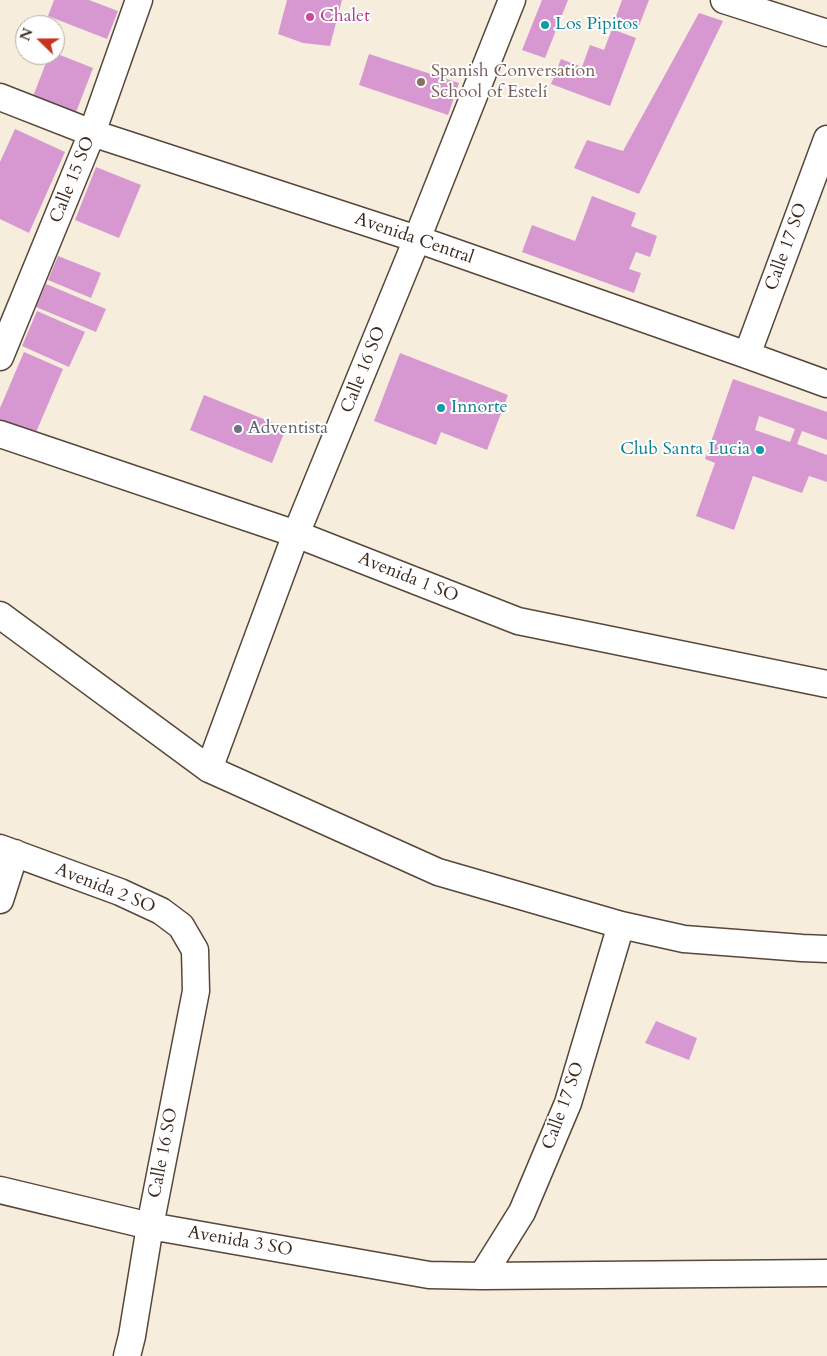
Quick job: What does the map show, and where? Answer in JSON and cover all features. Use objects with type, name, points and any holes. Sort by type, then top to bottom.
[{"type":"street","name":"Calle 15 SO","points":[[0,357],[92,133],[139,0]]},
{"type":"street","name":"Calle 16 SO","points":[[208,769],[296,534],[417,239],[512,0]]},
{"type":"street","points":[[724,0],[827,33]]},
{"type":"street","name":"Avenida Central","points":[[0,97],[92,133],[417,239],[827,384]]},
{"type":"street","name":"Calle 17 SO","points":[[748,355],[827,139]]},
{"type":"street","name":"Avenida 1 SO","points":[[0,434],[296,534],[518,622],[827,684]]},
{"type":"street","points":[[0,615],[208,769],[438,872],[621,925],[684,939],[827,949]]},
{"type":"street","points":[[0,900],[8,851]]},
{"type":"street","name":"Avenida 2 SO","points":[[8,851],[120,892],[161,911],[182,926],[195,950]]},
{"type":"street","name":"Calle 17 SO","points":[[482,1276],[522,1212],[568,1102],[621,925]]},
{"type":"street","name":"Calle 16 SO","points":[[127,1356],[150,1226],[196,991],[195,950]]},
{"type":"street","name":"Avenida 3 SO","points":[[0,1190],[150,1226],[429,1275],[827,1273]]},
{"type":"building","points":[[54,0],[89,0],[118,11],[107,39],[65,23],[65,15],[48,15]]},
{"type":"building","name":"Chalet","points":[[287,0],[342,0],[330,46],[303,43],[278,34]]},
{"type":"building","name":"Los Pipitos","points":[[542,0],[568,0],[545,58],[522,50]]},
{"type":"building","points":[[622,0],[649,0],[637,31],[614,22]]},
{"type":"building","points":[[699,13],[723,21],[639,194],[574,168],[587,140],[623,151]]},
{"type":"building","points":[[612,29],[636,38],[610,106],[551,84],[561,59],[582,67],[590,45],[604,50]]},
{"type":"building","points":[[369,54],[459,83],[448,115],[359,85]]},
{"type":"building","points":[[65,57],[93,68],[75,115],[32,99],[45,65],[65,65]]},
{"type":"building","points":[[15,129],[65,152],[29,233],[0,219],[0,162]]},
{"type":"building","points":[[96,167],[141,185],[119,238],[75,220]]},
{"type":"building","points":[[592,196],[636,213],[631,226],[657,236],[650,257],[636,252],[629,269],[641,273],[634,293],[522,252],[532,225],[575,241]]},
{"type":"building","points":[[58,256],[101,273],[91,298],[48,280]]},
{"type":"building","points":[[46,284],[106,309],[96,332],[36,307]]},
{"type":"building","points":[[37,311],[85,332],[69,367],[22,346]]},
{"type":"building","points":[[24,352],[63,369],[34,437],[0,423],[0,408]]},
{"type":"building","name":"Innorte","points":[[400,353],[508,395],[487,450],[441,432],[436,445],[374,421]]},
{"type":"building","name":"Club Santa Lucia","points":[[733,379],[827,412],[827,440],[802,431],[797,444],[827,455],[827,482],[809,476],[802,493],[753,476],[734,530],[696,516],[715,463],[705,459]],"holes":[[[759,416],[795,429],[790,442],[755,430]]]},
{"type":"building","name":"Adventista","points":[[204,395],[286,428],[272,463],[190,430]]},
{"type":"building","points":[[656,1021],[697,1038],[689,1060],[645,1043]]},
{"type":"place","name":"Chalet","points":[[310,17]]},
{"type":"place","name":"Los Pipitos","points":[[545,25]]},
{"type":"place","name":"Spanish Conversation School of Estelí","points":[[421,82]]},
{"type":"place","name":"Innorte","points":[[441,408]]},
{"type":"place","name":"Adventista","points":[[238,429]]},
{"type":"place","name":"Club Santa Lucia","points":[[760,450]]}]
